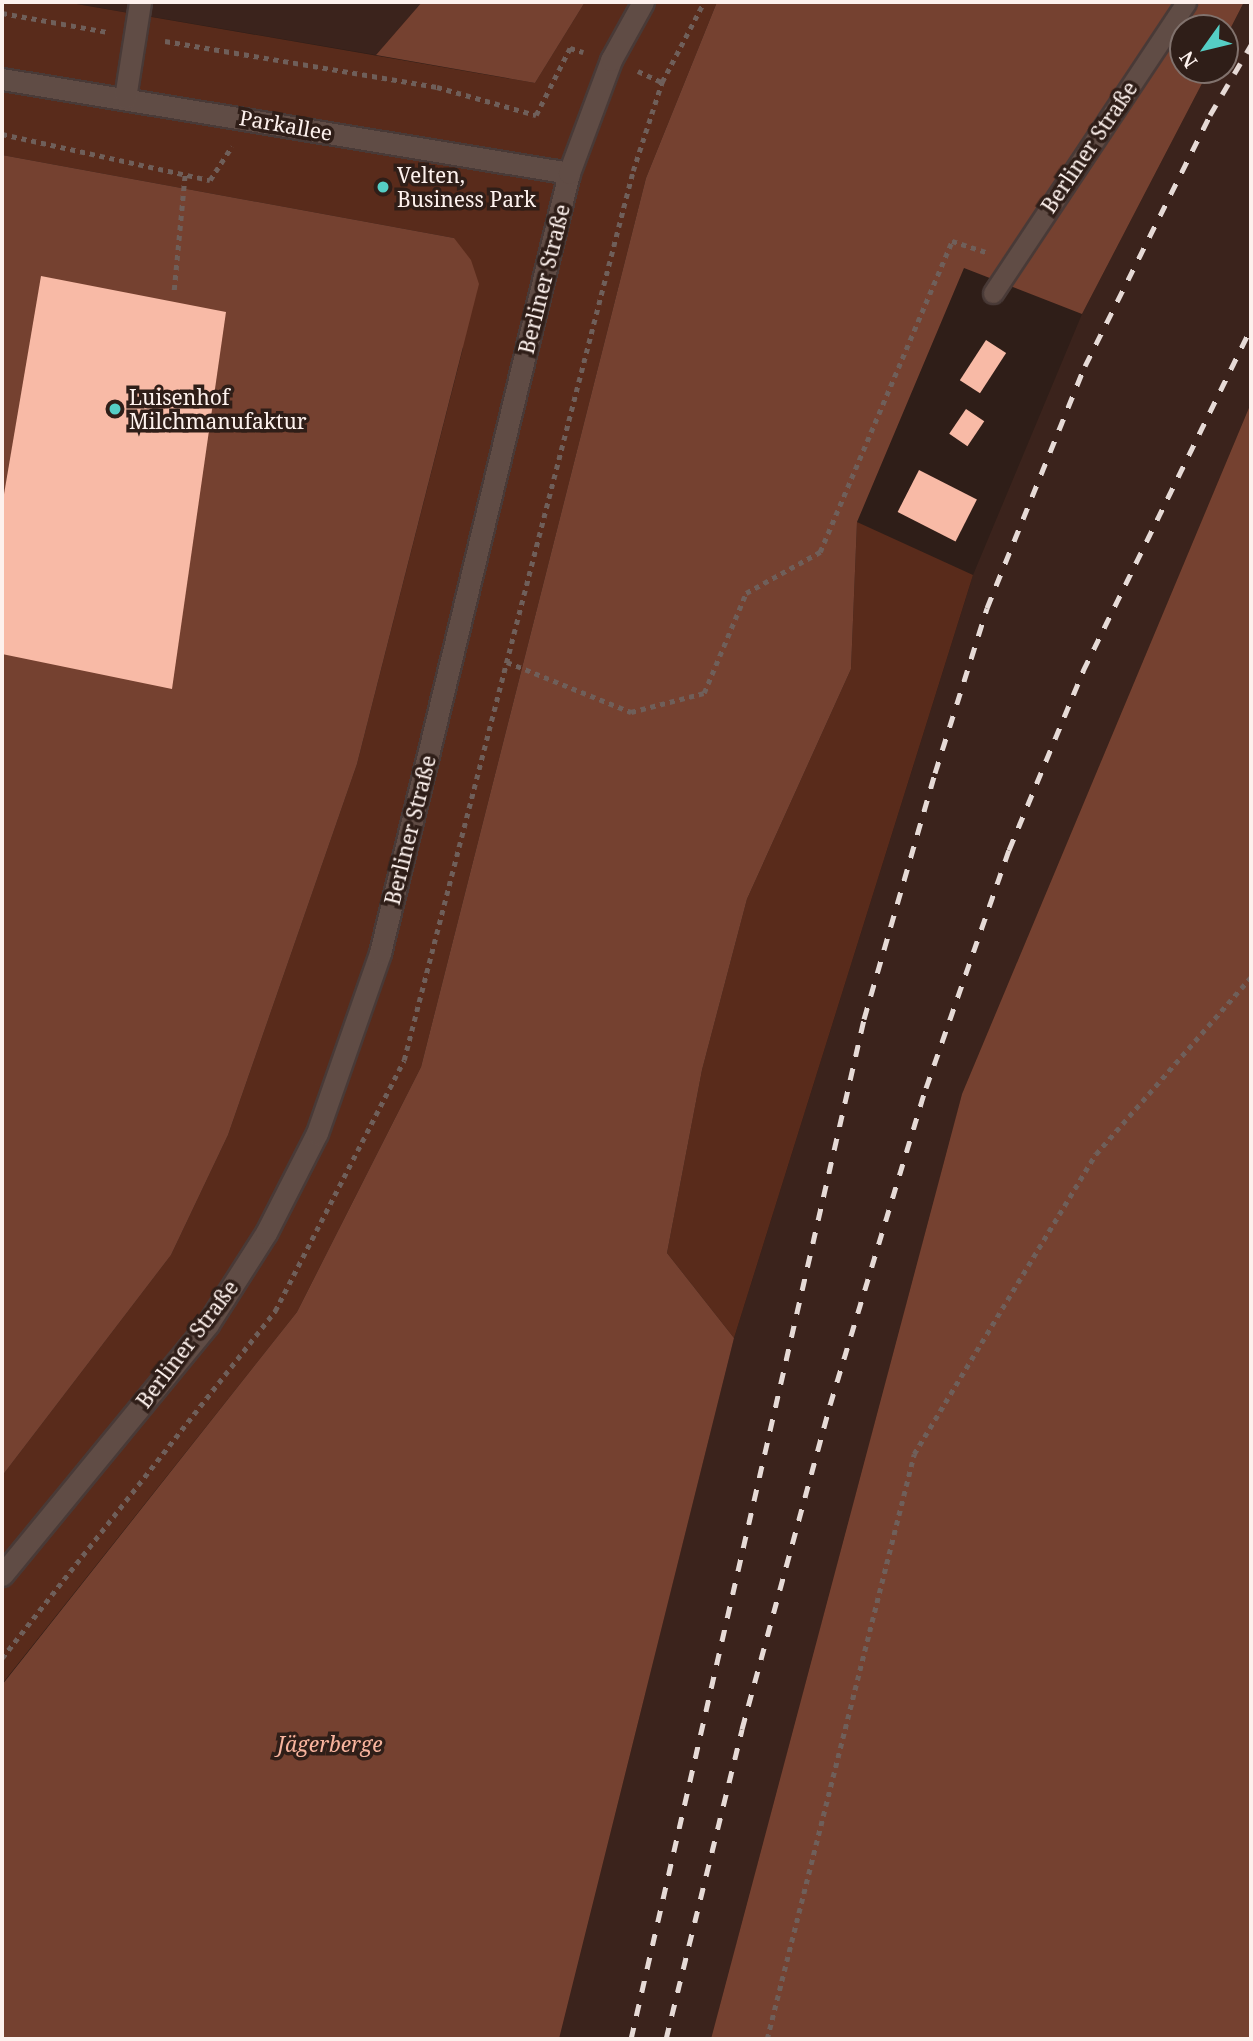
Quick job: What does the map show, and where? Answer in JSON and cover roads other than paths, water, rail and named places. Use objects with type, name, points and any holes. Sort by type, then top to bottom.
[{"type":"main road","points":[[125,98],[140,2]]},
{"type":"main road","name":"Berliner Straße","points":[[2,1575],[208,1324],[266,1233],[317,1133],[380,953],[569,173],[611,60],[643,2]]},
{"type":"main road","name":"Parkallee","points":[[2,79],[569,173]]},
{"type":"lane","name":"Berliner Straße","points":[[993,293],[1186,2]]},
{"type":"railway","points":[[631,2039],[864,1019],[935,773],[987,608],[1085,366],[1210,115],[1251,45]]},
{"type":"railway","points":[[666,2039],[742,1729],[830,1405],[926,1088],[1009,850],[1083,671],[1251,328]]},
{"type":"place","name":"Velten, Business Park","points":[[383,187]]},
{"type":"place","name":"Luisenhof Milchmanufaktur","points":[[115,409]]},
{"type":"park label","name":"Jägerberge","points":[[330,1744]]}]
